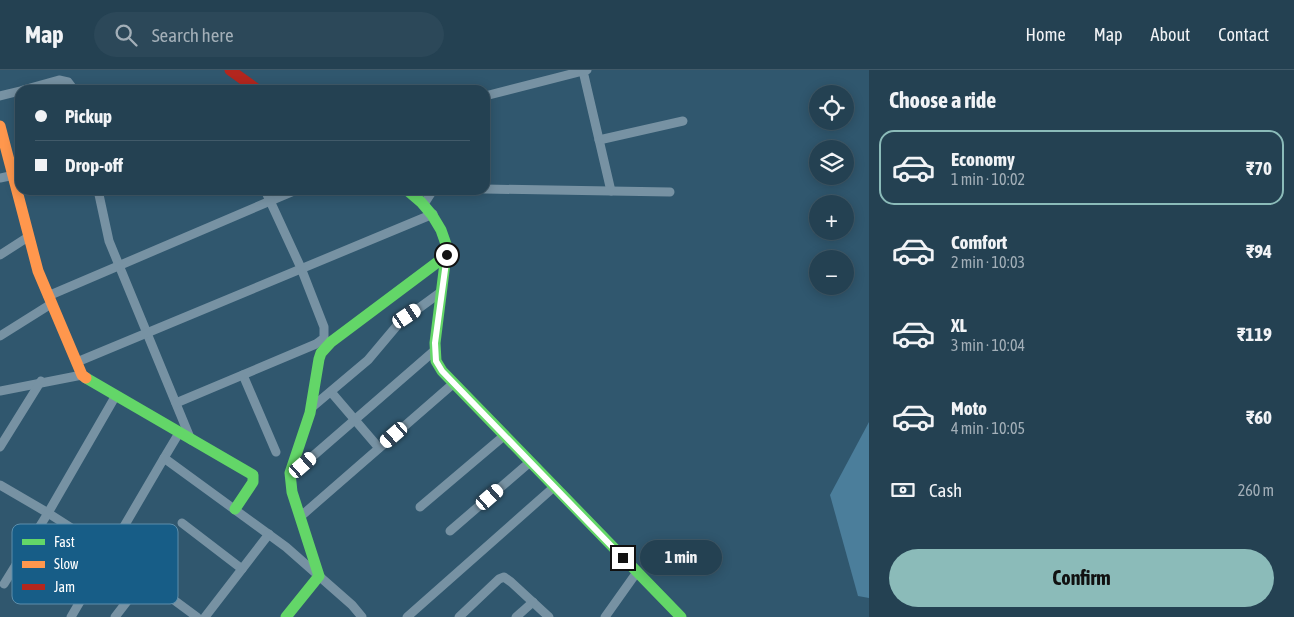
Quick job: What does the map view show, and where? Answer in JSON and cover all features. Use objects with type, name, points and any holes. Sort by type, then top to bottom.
[{"type":"street","points":[[230,70],[251,85]]},
{"type":"street","points":[[490,95],[585,71],[612,191]]},
{"type":"street","points":[[40,85],[59,80],[68,82],[70,85]]},
{"type":"street","points":[[0,96],[15,92]]},
{"type":"street","points":[[599,140],[683,121]]},
{"type":"street","points":[[0,126],[15,169]]},
{"type":"street","points":[[0,178],[15,175]]},
{"type":"street","points":[[490,189],[670,192]]},
{"type":"street","points":[[21,195],[28,237],[49,300],[82,374],[90,382],[115,397],[253,475],[253,482],[235,509]]},
{"type":"street","points":[[99,195],[109,241],[191,440]]},
{"type":"street","points":[[176,403],[316,344],[324,338],[324,327],[301,268],[267,195]]},
{"type":"street","points":[[0,336],[49,300],[120,266],[284,195]]},
{"type":"street","points":[[413,195],[433,214],[444,233],[447,247],[434,351],[436,361],[442,371],[681,617]]},
{"type":"street","points":[[424,204],[430,195]]},
{"type":"street","points":[[77,362],[433,214]]},
{"type":"street","points":[[0,255],[28,237]]},
{"type":"street","points":[[319,576],[292,492],[290,476],[292,463],[308,421],[319,359],[325,347],[447,255]]},
{"type":"street","points":[[311,408],[374,353],[400,322],[441,292]]},
{"type":"street","points":[[290,476],[434,351]]},
{"type":"street","points":[[0,391],[82,374]]},
{"type":"street","points":[[243,375],[276,452]]},
{"type":"street","points":[[0,447],[41,381]]},
{"type":"street","points":[[300,517],[454,383]]},
{"type":"street","points":[[331,392],[379,448]]},
{"type":"street","points":[[41,524],[115,397]]},
{"type":"street","points":[[125,524],[178,433]]},
{"type":"street","points":[[420,507],[505,435]]},
{"type":"street","points":[[164,458],[269,534],[352,605],[362,617]]},
{"type":"street","points":[[450,531],[530,462]]},
{"type":"street","points":[[0,485],[65,524]]},
{"type":"street","points":[[407,617],[554,487]]},
{"type":"street","points":[[182,523],[242,570]]},
{"type":"street","points":[[205,617],[269,534]]},
{"type":"street","points":[[4,584],[12,571]]},
{"type":"street","points":[[605,617],[637,572]]},
{"type":"street","points":[[286,617],[319,576]]},
{"type":"street","points":[[459,617],[499,579],[504,577],[549,617]]},
{"type":"street","points":[[516,617],[533,602]]},
{"type":"street","points":[[178,603],[197,617]]},
{"type":"street","points":[[72,617],[79,604]]},
{"type":"street","points":[[114,617],[124,604]]},
{"type":"water","points":[[869,422],[869,598],[858,596],[830,495]]},
{"type":"traffic: fast","points":[[413,195],[432,215],[441,230],[447,247],[435,343],[436,361],[442,371],[681,617]]},
{"type":"traffic: fast","points":[[286,617],[319,576],[292,492],[290,473],[310,413],[321,353],[331,342],[447,255]]},
{"type":"traffic: fast","points":[[86,378],[253,475],[253,482],[235,509]]},
{"type":"traffic: slow","points":[[0,126],[15,183]]},
{"type":"traffic: slow","points":[[18,195],[38,271],[82,375],[86,378]]},
{"type":"traffic: jam","points":[[230,70],[251,85]]},
{"type":"route","points":[[447,255],[434,351],[436,361],[442,371],[623,558]]}]
